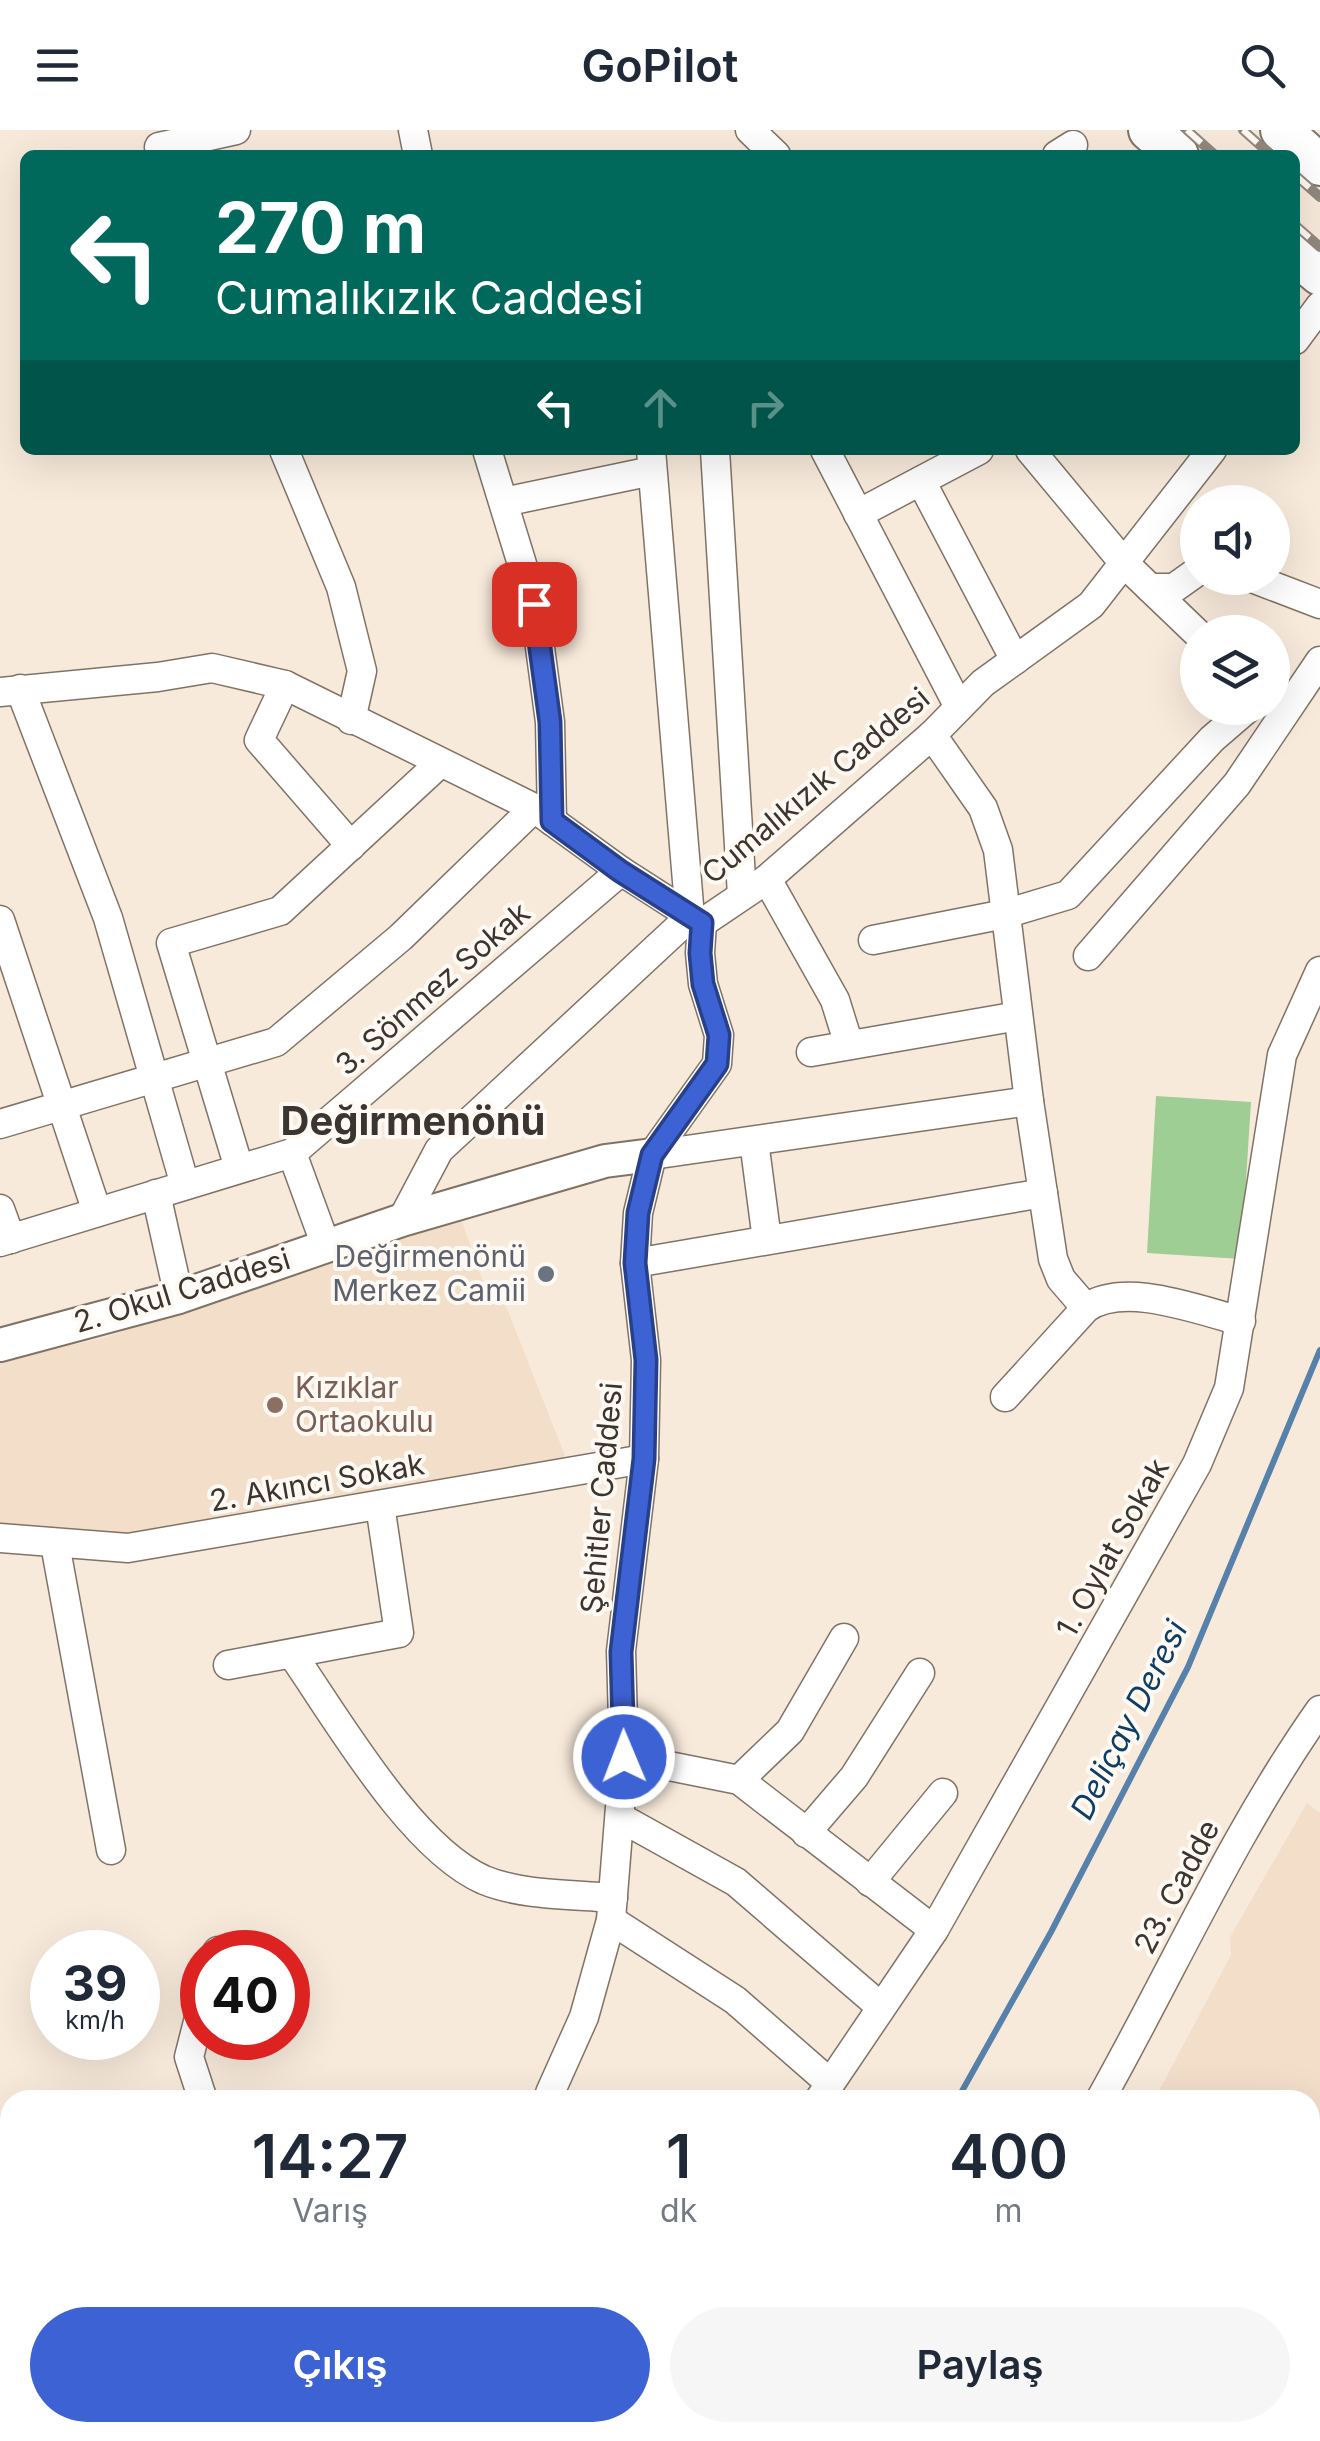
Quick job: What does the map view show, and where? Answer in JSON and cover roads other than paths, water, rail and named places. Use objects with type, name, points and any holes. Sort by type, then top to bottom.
[{"type":"highway","points":[[1149,130],[1172,150]]},
{"type":"highway","points":[[1282,130],[1320,164]]},
{"type":"highway","points":[[1300,258],[1320,275]]},
{"type":"main road","name":"2. Okul Caddesi","points":[[0,1345],[180,1296],[402,1220],[604,1161],[652,1155]]},
{"type":"street","points":[[158,144],[236,130]]},
{"type":"street","points":[[750,130],[771,150]]},
{"type":"street","points":[[1300,333],[1320,306]]},
{"type":"street","points":[[286,455],[341,587],[362,671],[351,720]]},
{"type":"street","points":[[0,1124],[276,1042],[543,815],[550,722],[534,604],[489,455]]},
{"type":"street","points":[[718,455],[742,896]]},
{"type":"street","points":[[828,455],[959,707]]},
{"type":"street","points":[[858,514],[970,455]]},
{"type":"street","points":[[1034,455],[1124,564],[1180,617]]},
{"type":"street","name":"Cumalıkızık Caddesi","points":[[10,690],[158,678],[212,668],[285,685],[543,815],[696,920],[767,879],[932,736],[983,683],[1090,605],[1208,455]]},
{"type":"street","points":[[504,502],[651,460]]},
{"type":"street","name":"Şehitler Caddesi","points":[[551,2090],[584,2017],[612,1909],[622,1818],[621,1652],[644,1459],[646,1360],[635,1263],[638,1213],[652,1155],[717,1064],[719,1035],[701,968],[651,460]]},
{"type":"street","points":[[922,480],[1015,660]]},
{"type":"street","points":[[1150,588],[1174,588],[1180,584]]},
{"type":"street","points":[[1290,593],[1320,604]]},
{"type":"street","points":[[1290,697],[1320,661]]},
{"type":"street","points":[[285,685],[259,740],[351,846]]},
{"type":"street","points":[[10,690],[108,918],[185,1185]]},
{"type":"street","points":[[873,940],[1005,914],[1068,895],[1228,725]]},
{"type":"street","points":[[1088,956],[1237,784],[1270,725]]},
{"type":"street","points":[[932,736],[983,808],[998,850],[1028,1100],[1053,1259],[1060,1280],[1086,1308]]},
{"type":"street","points":[[239,1168],[171,943],[280,911],[440,763]]},
{"type":"street","name":"3. Sönmez Sokak","points":[[6,1240],[292,1152],[620,871]]},
{"type":"street","points":[[767,879],[835,1000],[848,1045]]},
{"type":"street","points":[[0,920],[97,1212]]},
{"type":"street","points":[[402,1220],[440,1150],[696,920]]},
{"type":"street","name":"1. Oylat Sokak","points":[[826,2090],[934,1930],[1197,1464],[1229,1388],[1282,1055],[1320,971]]},
{"type":"street","points":[[811,1052],[1018,1016]]},
{"type":"street","points":[[652,1155],[1028,1100]]},
{"type":"street","points":[[754,1141],[767,1240]]},
{"type":"street","points":[[292,1152],[326,1246]]},
{"type":"street","points":[[635,1263],[1043,1193]]},
{"type":"street","points":[[156,1194],[180,1296]]},
{"type":"street","points":[[0,1210],[6,1240]]},
{"type":"street","points":[[1005,1397],[1086,1308],[1101,1298],[1123,1295],[1241,1320]]},
{"type":"street","name":"2. Akıncı Sokak","points":[[0,1538],[128,1548],[644,1459]]},
{"type":"street","points":[[228,1665],[399,1633],[380,1505]]},
{"type":"street","points":[[54,1544],[112,1850]]},
{"type":"street","points":[[739,1780],[790,1731],[844,1638]]},
{"type":"street","points":[[292,1654],[402,1810],[447,1858],[485,1880],[612,1909],[735,2000],[824,2090]]},
{"type":"street","points":[[806,1832],[854,1777],[920,1673]]},
{"type":"street","name":"23. Cadde","points":[[1105,2090],[1220,1872],[1293,1748],[1320,1710]]},
{"type":"street","points":[[624,1757],[739,1780],[934,1930]]},
{"type":"street","points":[[870,1882],[943,1792]]},
{"type":"street","points":[[622,1818],[736,1882],[880,2007]]},
{"type":"street","points":[[190,2060],[200,2090]]},
{"type":"waterway","name":"Deliçay Deresi","points":[[963,2090],[1051,1932],[1188,1667],[1320,1350]]},
{"type":"railway","points":[[1187,130],[1209,150]]},
{"type":"railway","points":[[1243,130],[1265,150]]},
{"type":"railway","points":[[1300,179],[1320,197]]},
{"type":"railway","points":[[1300,229],[1320,247]]},
{"type":"place","name":"Değirmenönü Merkez Camii","points":[[546,1274]]},
{"type":"place","name":"Kızıklar Ortaokulu","points":[[275,1405]]},
{"type":"district","name":"Değirmenönü","points":[[413,1121]]}]
